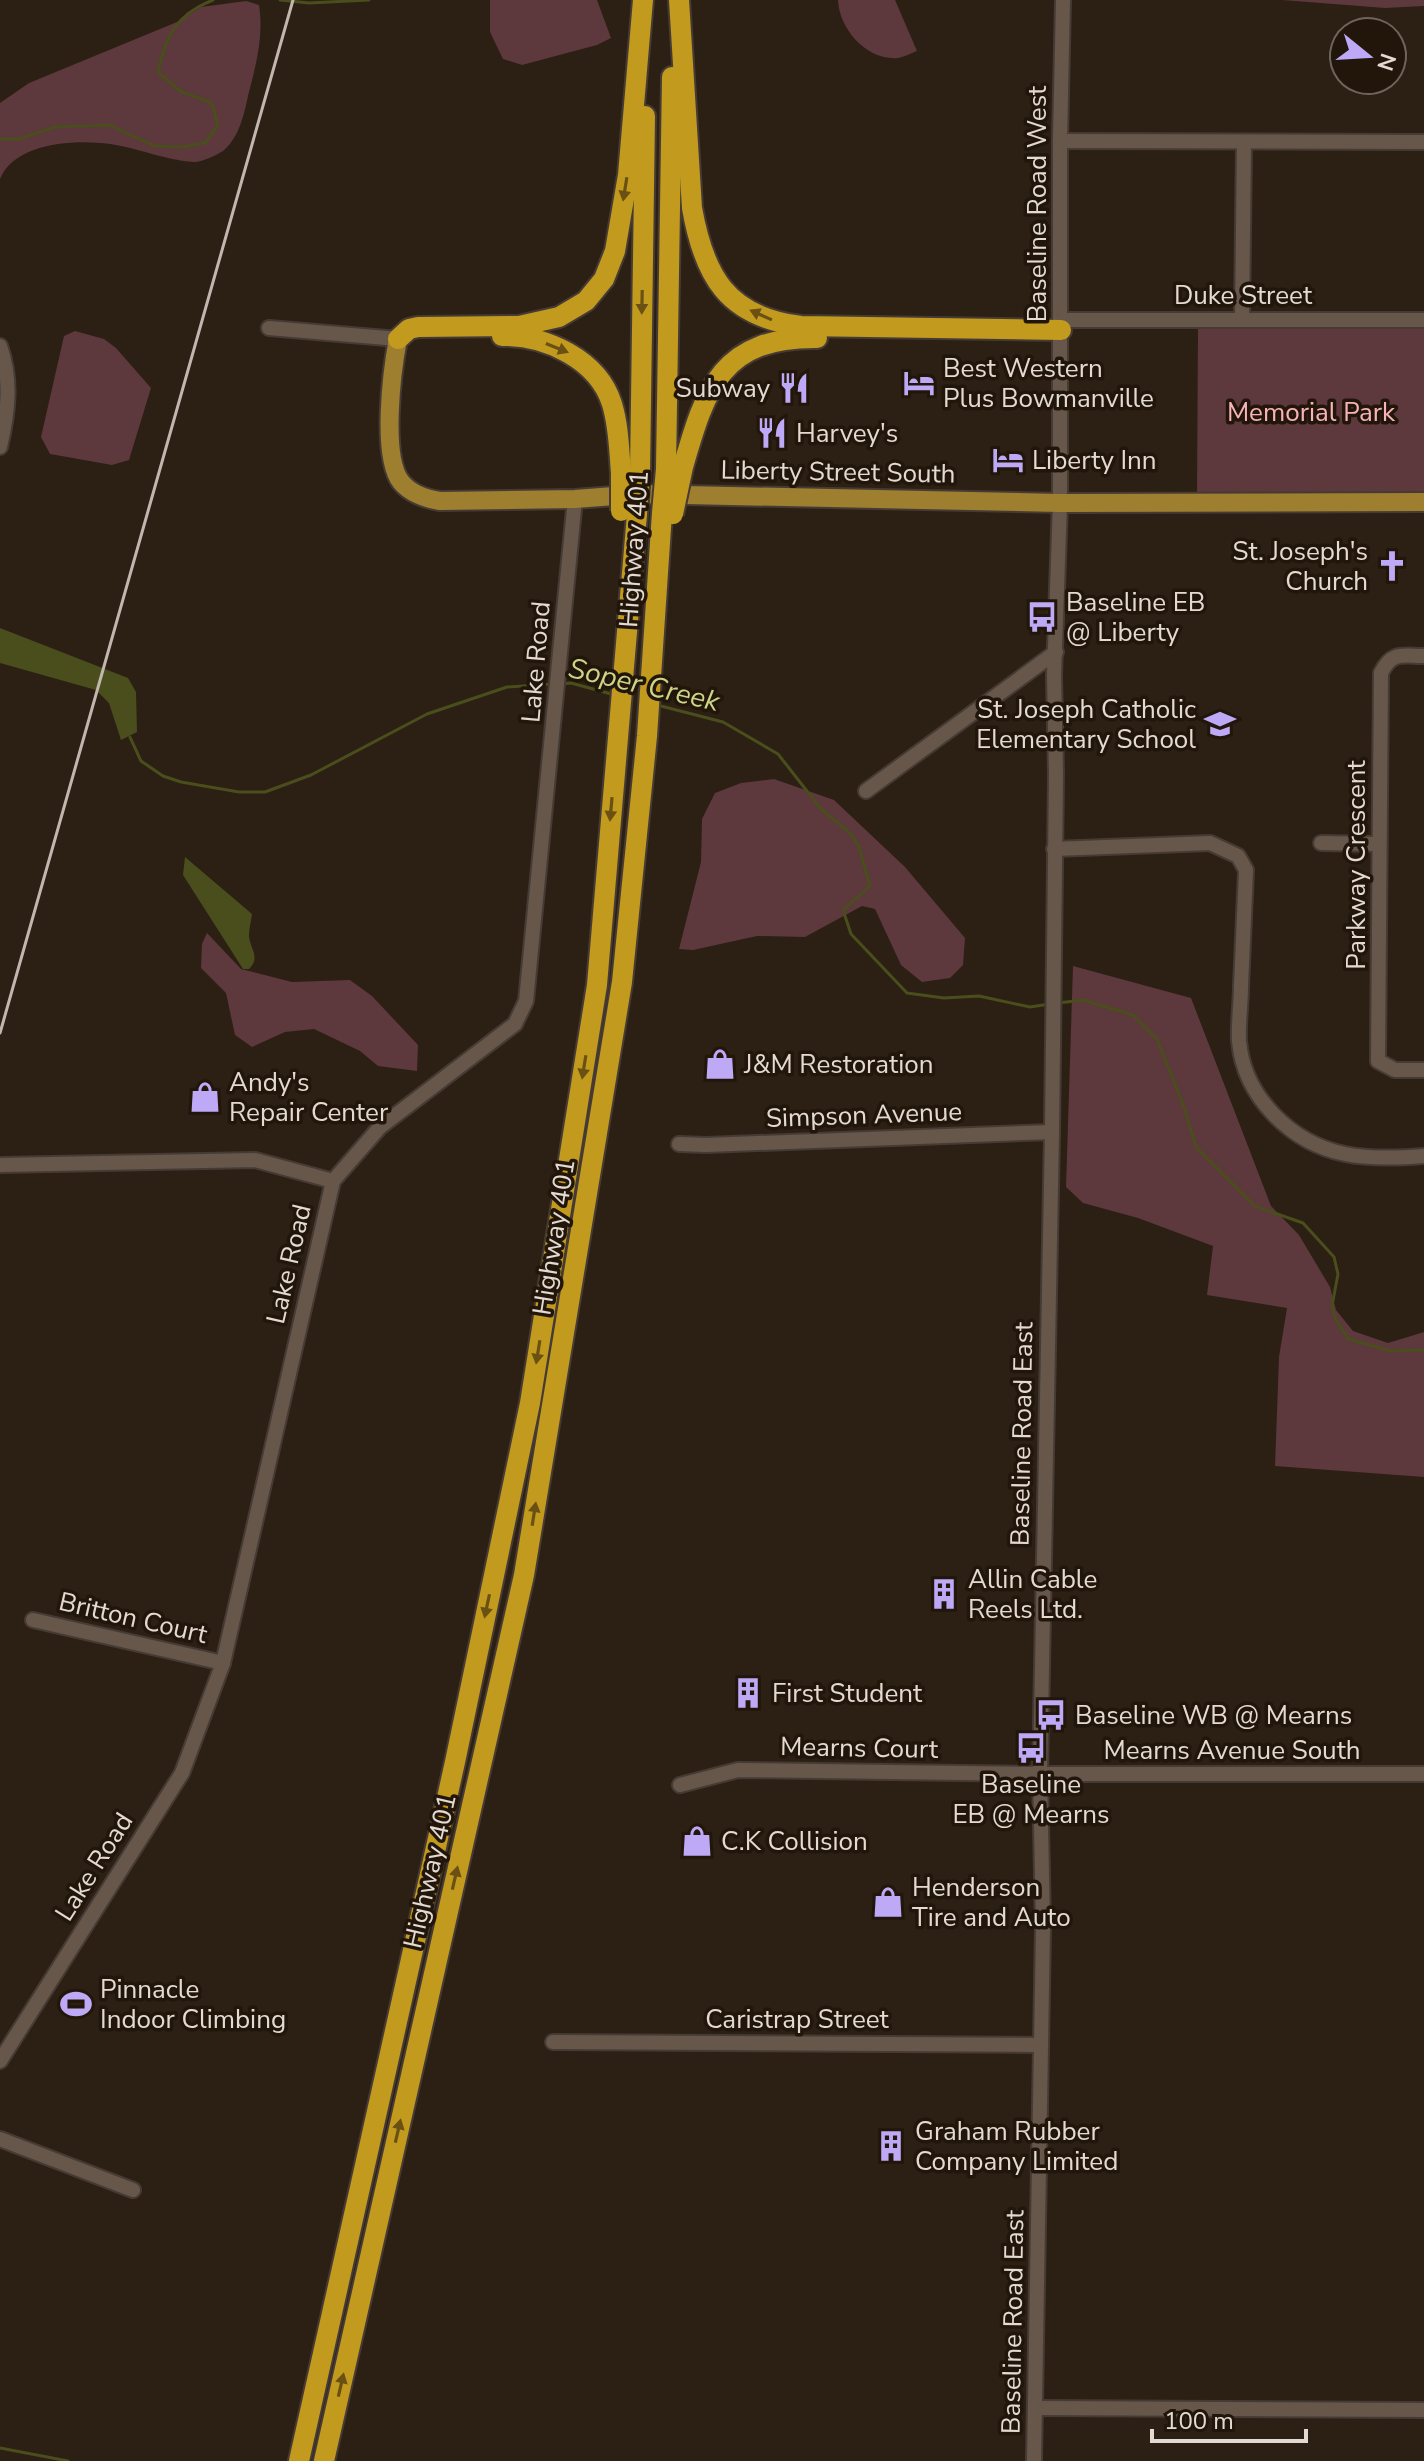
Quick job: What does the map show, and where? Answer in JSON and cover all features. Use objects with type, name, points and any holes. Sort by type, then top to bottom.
[{"type":"highway","points":[[398,339],[409,329],[418,327],[519,326],[559,317],[586,301],[604,279],[615,251],[628,175],[645,0]]},
{"type":"highway","name":"Highway 401","points":[[299,2461],[455,1762],[530,1403],[597,985],[625,660],[645,0]]},
{"type":"highway","points":[[676,0],[692,208],[708,267],[727,294],[754,313],[793,325],[1061,331]]},
{"type":"highway","name":"Highway 401","points":[[324,2461],[524,1575],[622,982],[651,688],[660,653],[668,514],[675,468],[676,0]]},
{"type":"highway","points":[[675,468],[699,410],[716,380],[739,357],[767,343],[798,338],[1061,331]]},
{"type":"highway","points":[[398,339],[520,335],[579,358],[611,401],[631,472]]},
{"type":"main road","name":"Liberty Street South","points":[[398,339],[392,372],[390,417],[393,461],[402,483],[426,498],[440,501],[575,499],[640,494],[1060,503],[1424,502]]},
{"type":"street","name":"Baseline Road West","points":[[1060,503],[1063,0]]},
{"type":"street","points":[[1060,141],[1424,142]]},
{"type":"street","points":[[1242,319],[1244,142]]},
{"type":"street","name":"Duke Street","points":[[1061,331],[1242,319],[1424,320]]},
{"type":"street","points":[[269,328],[398,339]]},
{"type":"street","points":[[0,346],[7,364],[8,410],[0,447]]},
{"type":"street","name":"Lake Road","points":[[0,2061],[182,1773],[223,1663],[333,1181],[380,1127],[515,1024],[526,1001],[575,499]]},
{"type":"street","name":"Baseline Road East","points":[[1034,2461],[1043,1927],[1040,1774],[1060,503]]},
{"type":"street","points":[[866,791],[1056,652]]},
{"type":"street","name":"Parkway Crescent","points":[[1424,656],[1396,656],[1387,661],[1381,673],[1378,1061],[1395,1070],[1424,1070]]},
{"type":"street","points":[[1054,849],[1210,843],[1238,856],[1246,870],[1239,1041],[1252,1085],[1267,1108],[1283,1124],[1328,1150],[1348,1155],[1424,1156]]},
{"type":"street","points":[[1321,843],[1379,844]]},
{"type":"street","name":"Simpson Avenue","points":[[679,1144],[1052,1132]]},
{"type":"street","points":[[0,1165],[255,1160],[333,1181]]},
{"type":"street","name":"Britton Court","points":[[33,1620],[223,1663]]},
{"type":"street","name":"Mearns Court","points":[[680,1785],[738,1770],[1040,1774]]},
{"type":"street","name":"Mearns Avenue South","points":[[1040,1774],[1424,1774]]},
{"type":"street","name":"Caristrap Street","points":[[553,2042],[1041,2045]]},
{"type":"street","points":[[0,2139],[133,2190]]},
{"type":"street","points":[[1035,2408],[1424,2410]]},
{"type":"green space","points":[[490,0],[597,0],[611,38],[597,45],[522,65],[503,59],[490,32]]},
{"type":"green space","points":[[838,0],[895,0],[917,51],[898,58],[887,58],[866,49],[843,22]]},
{"type":"green space","points":[[1282,0],[1424,0],[1424,6],[1385,8]]},
{"type":"green space","points":[[246,1],[259,5],[261,28],[258,50],[240,126],[223,151],[195,162],[110,144],[64,143],[32,150],[19,157],[0,179],[0,103],[29,83],[177,22],[201,7]]},
{"type":"green space","name":"Memorial Park","points":[[1198,327],[1424,329],[1424,497],[1197,495]]},
{"type":"green space","points":[[75,331],[104,339],[116,348],[151,388],[129,460],[112,465],[50,454],[41,437],[64,336]]},
{"type":"green space","points":[[774,779],[834,800],[905,867],[965,938],[963,965],[950,978],[922,982],[901,965],[875,909],[862,906],[805,937],[757,936],[693,950],[679,949],[701,862],[702,819],[715,793],[741,783]]},
{"type":"green space","points":[[207,933],[241,969],[292,982],[350,980],[372,996],[418,1045],[417,1071],[378,1066],[360,1051],[314,1029],[285,1032],[252,1047],[235,1035],[226,993],[201,968],[202,944]]},
{"type":"green space","points":[[1073,966],[1191,998],[1271,1206],[1299,1235],[1330,1287],[1336,1310],[1353,1331],[1388,1343],[1424,1332],[1424,1477],[1275,1466],[1279,1357],[1287,1308],[1207,1295],[1213,1246],[1138,1218],[1083,1203],[1066,1187]]},
{"type":"shaded area","points":[[0,628],[128,678],[136,692],[137,732],[121,740],[109,703],[96,690],[0,663]]},
{"type":"shaded area","points":[[185,857],[252,914],[249,936],[255,957],[249,969],[243,969],[183,875]]},
{"type":"waterway","points":[[0,139],[19,139],[55,127],[110,125],[154,146],[181,147],[205,143],[218,125],[212,103],[180,91],[158,72],[175,27],[190,12],[213,0]]},
{"type":"waterway","points":[[280,0],[309,3],[369,0]]},
{"type":"waterway","name":"Soper Creek","points":[[560,684],[571,683],[615,695]]},
{"type":"waterway","name":"Soper Creek","points":[[130,737],[141,761],[163,776],[239,792],[265,792],[311,775],[427,714],[507,687],[553,684]]},
{"type":"waterway","name":"Soper Creek","points":[[657,705],[723,722],[778,754],[821,809],[852,835],[859,847],[870,886],[843,910],[851,934],[907,993],[944,998],[979,996],[1030,1007],[1050,1004]]},
{"type":"waterway","name":"Soper Creek","points":[[1058,1003],[1083,1000],[1133,1015],[1157,1039],[1196,1147],[1255,1206],[1303,1223],[1334,1257],[1338,1274],[1332,1306],[1335,1318],[1348,1339],[1391,1351],[1424,1350]]},
{"type":"waterway","points":[[0,2448],[68,2461]]},
{"type":"railway","points":[[0,1033],[293,0]]},
{"type":"place","name":"Best Western Plus Bowmanville","points":[[919,383]]},
{"type":"place","name":"Subway","points":[[794,388]]},
{"type":"place","name":"Harvey's","points":[[772,433]]},
{"type":"place","name":"Liberty Inn","points":[[1008,460]]},
{"type":"place","name":"St. Joseph's Church","points":[[1392,566]]},
{"type":"place","name":"Baseline EB @ Liberty","points":[[1042,617]]},
{"type":"place","name":"St. Joseph Catholic Elementary School","points":[[1220,724]]},
{"type":"place","name":"J&M Restoration","points":[[720,1064]]},
{"type":"place","name":"Andy's Repair Center","points":[[205,1097]]},
{"type":"place","name":"Allin Cable Reels Ltd.","points":[[944,1594]]},
{"type":"place","name":"First Student","points":[[748,1693]]},
{"type":"place","name":"Baseline WB @ Mearns","points":[[1051,1715]]},
{"type":"place","name":"Baseline EB @ Mearns","points":[[1031,1748]]},
{"type":"place","name":"C.K Collision","points":[[697,1841]]},
{"type":"place","name":"Henderson Tire and Auto","points":[[888,1902]]},
{"type":"place","name":"Pinnacle Indoor Climbing","points":[[76,2004]]},
{"type":"place","name":"Graham Rubber Company Limited","points":[[891,2146]]}]
